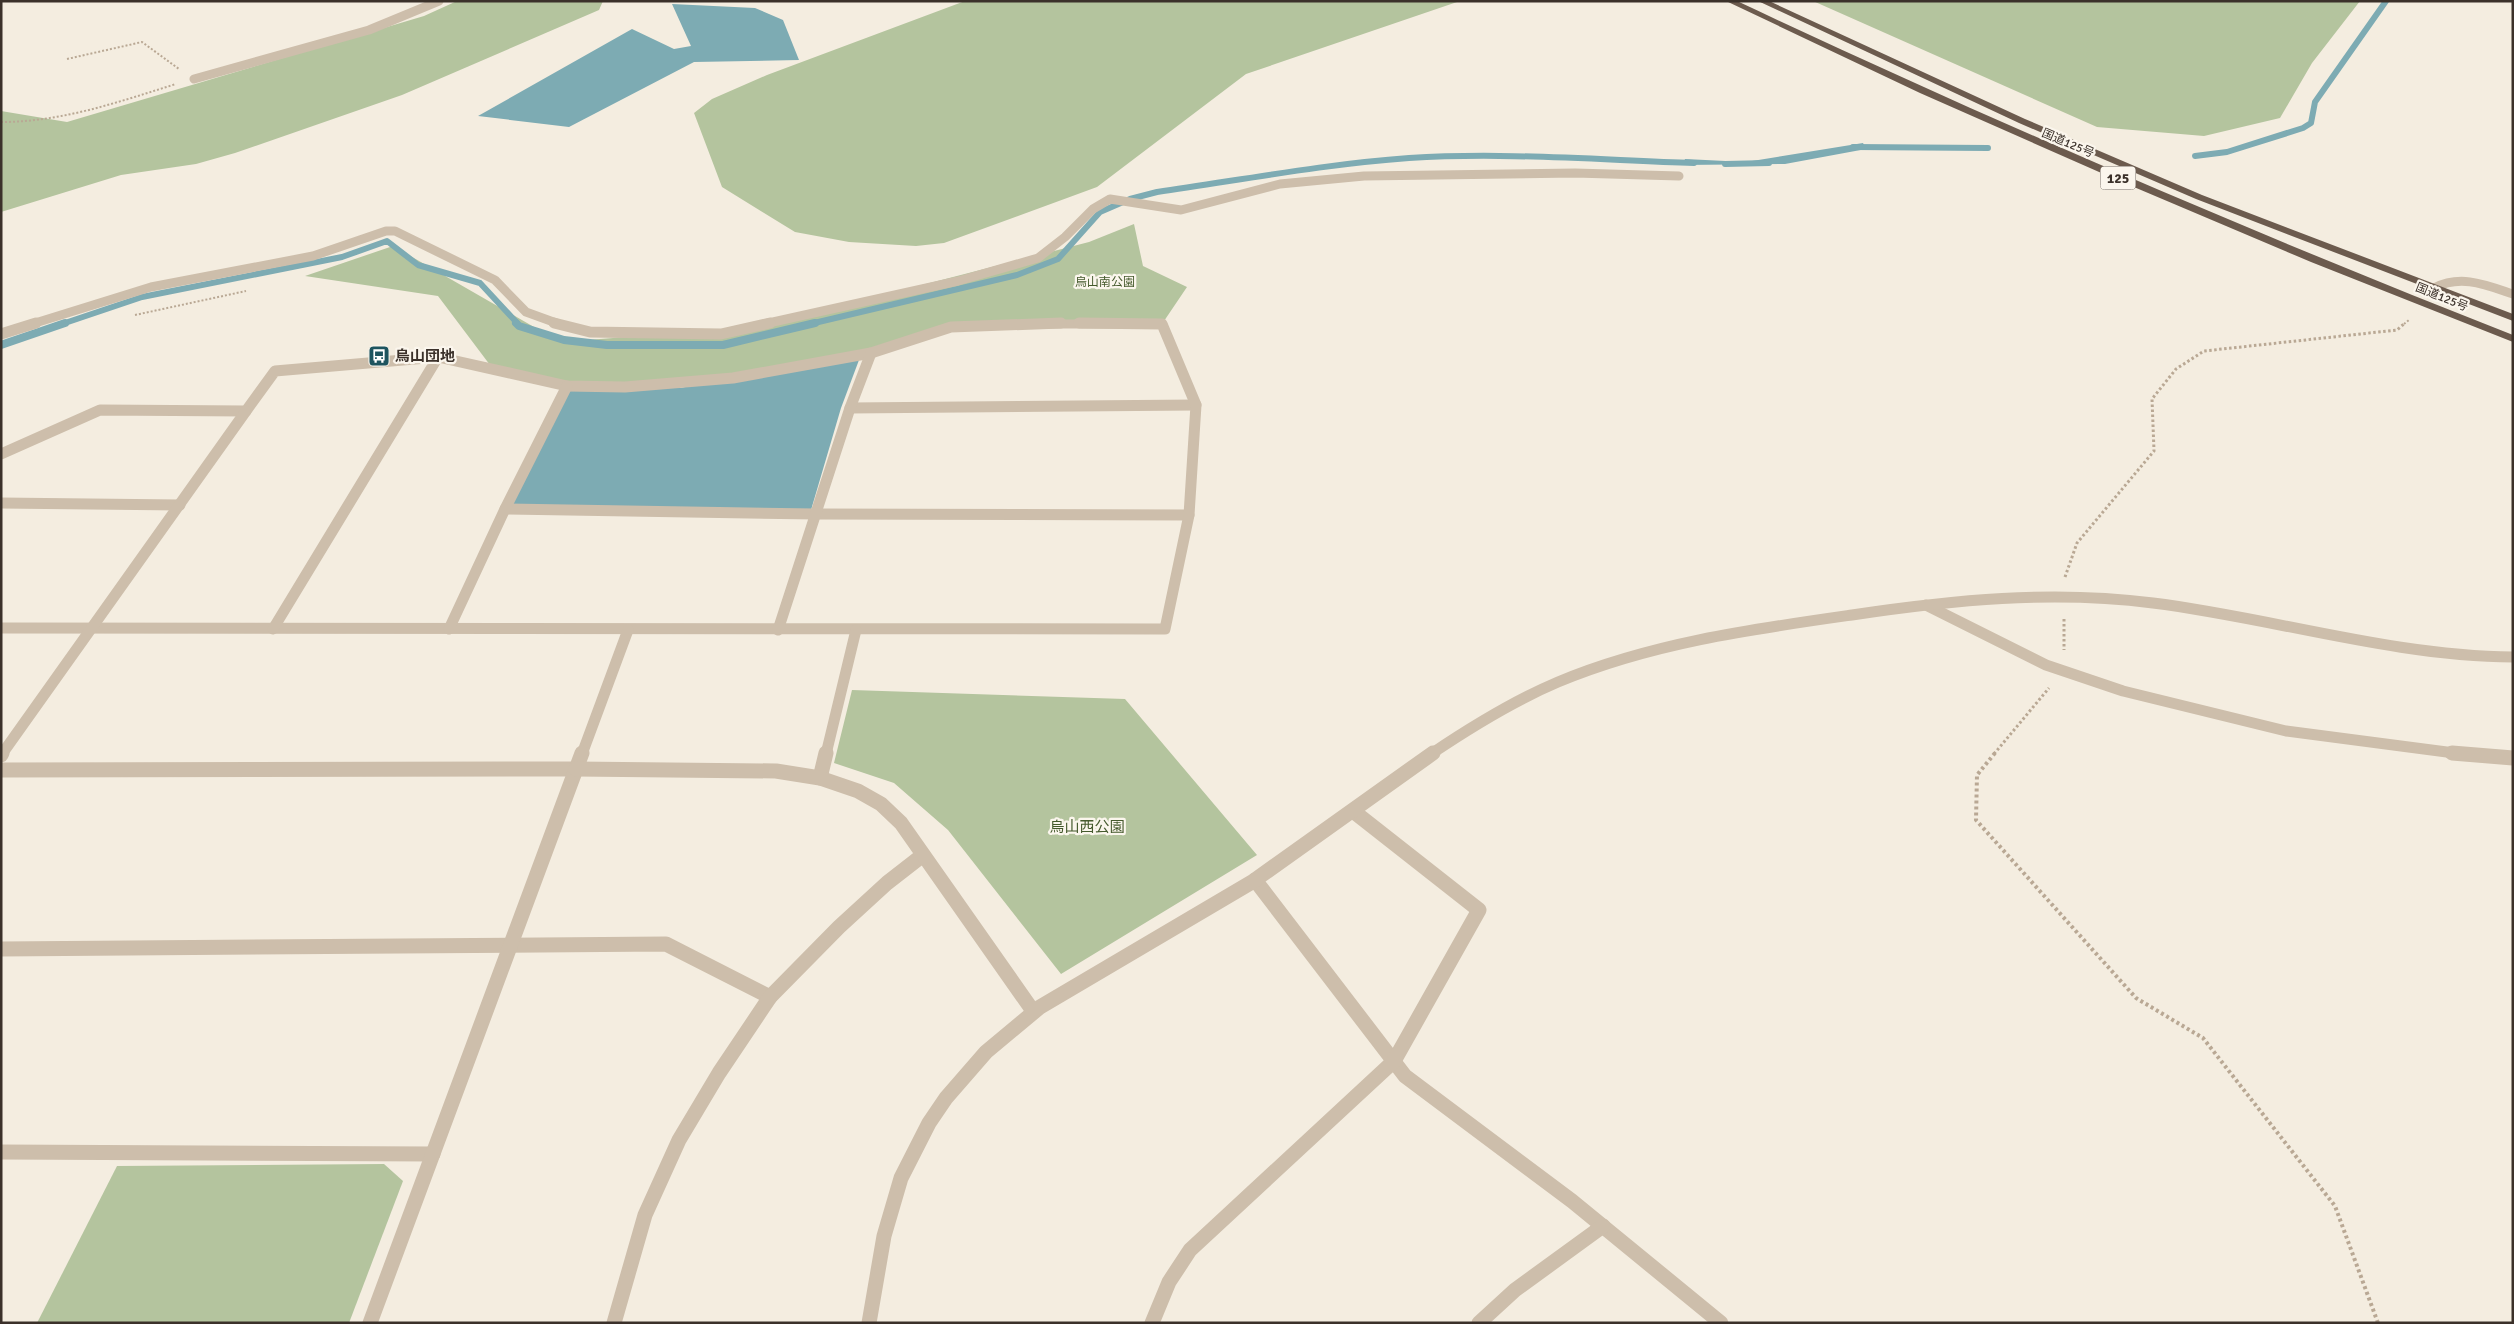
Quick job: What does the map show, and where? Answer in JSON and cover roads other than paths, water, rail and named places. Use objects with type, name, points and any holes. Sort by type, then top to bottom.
[{"type":"highway","name":"国道125号","points":[[1730,1],[1999,127],[2180,205],[2513,339]]},
{"type":"highway","name":"国道125号","points":[[1762,1],[2013,117],[2190,193],[2513,318]]},
{"type":"street","points":[[194,79],[369,30],[439,1]]},
{"type":"street","points":[[1,334],[151,287],[313,256],[386,231],[395,231],[494,280],[526,312],[549,322],[590,332],[721,334],[958,281],[1038,258],[1065,237],[1092,209],[1110,199],[1181,210],[1280,184],[1364,176],[1575,173],[1679,176]]},
{"type":"street","points":[[2434,288],[2445,281],[2470,280],[2513,294]]},
{"type":"street","points":[[1,628],[92,628],[273,629],[449,629],[628,630],[1166,629],[1189,515],[1196,405],[1162,324],[1065,323],[952,327],[871,353],[733,378],[625,387],[567,386],[438,357],[276,371],[246,411],[180,505],[92,628],[1,755]]},
{"type":"street","points":[[778,630],[850,408],[871,353]]},
{"type":"street","points":[[273,629],[438,357]]},
{"type":"street","points":[[449,629],[505,510],[567,386]]},
{"type":"street","points":[[850,408],[1196,405]]},
{"type":"street","points":[[1,454],[100,410],[246,411]]},
{"type":"street","points":[[1,503],[180,505]]},
{"type":"street","points":[[505,510],[816,514],[1189,515]]},
{"type":"street","points":[[869,1323],[878,1262],[892,1205],[909,1160],[927,1123],[960,1078],[994,1044],[1033,1011],[1256,880],[1468,730],[1520,699],[1586,671],[1693,641],[1784,624],[1926,605],[2024,596],[2170,605],[2309,632],[2423,650],[2495,658],[2513,657]]},
{"type":"street","points":[[1926,605],[2046,665],[2123,691],[2286,731],[2460,754],[2513,758]]},
{"type":"street","points":[[370,1323],[628,630]]},
{"type":"street","points":[[820,778],[856,630]]},
{"type":"street","points":[[1,770],[576,769],[776,771],[820,778],[858,791],[881,804],[901,823],[1033,1011]]},
{"type":"street","points":[[1152,1323],[1168,1282],[1190,1250],[1394,1062],[1479,910],[1353,810]]},
{"type":"street","points":[[614,1323],[645,1215],[679,1140],[719,1072],[770,997],[839,926],[887,883],[923,855]]},
{"type":"street","points":[[1256,880],[1406,1076],[1603,1226],[1721,1323]]},
{"type":"street","points":[[1,949],[666,944],[770,997]]},
{"type":"street","points":[[1,1152],[433,1154]]},
{"type":"street","points":[[1479,1323],[1515,1290],[1603,1226]]},
{"type":"water","points":[[672,4],[755,8],[783,20],[799,60],[694,62],[569,127],[478,116],[632,29],[674,49],[691,46]]},
{"type":"water","points":[[1863,143],[1866,149],[1785,164],[1683,165],[1685,159],[1746,162]]},
{"type":"water","points":[[862,352],[841,408],[811,510],[503,506],[570,382],[680,388]]},
{"type":"waterway","points":[[2195,156],[2227,152],[2303,128],[2311,123],[2315,102],[2386,1]]},
{"type":"waterway","points":[[1853,147],[1988,148]]},
{"type":"waterway","points":[[810,324],[1017,275],[1058,259],[1100,212],[1130,199],[1157,192],[1314,168],[1445,156],[1552,157],[1694,163]]},
{"type":"waterway","points":[[1725,164],[1769,163]]},
{"type":"waterway","points":[[62,324],[142,297],[342,257],[387,241],[418,265],[480,283],[518,324]]},
{"type":"waterway","points":[[1,345],[65,323]]},
{"type":"waterway","points":[[516,323],[519,326],[564,340],[607,345],[723,345],[815,323]]},
{"type":"place","name":"烏山団地","points":[[379,356]]},
{"type":"park label","name":"烏山南公園","points":[[1105,282]]},
{"type":"park label","name":"烏山西公園","points":[[1087,827]]}]
